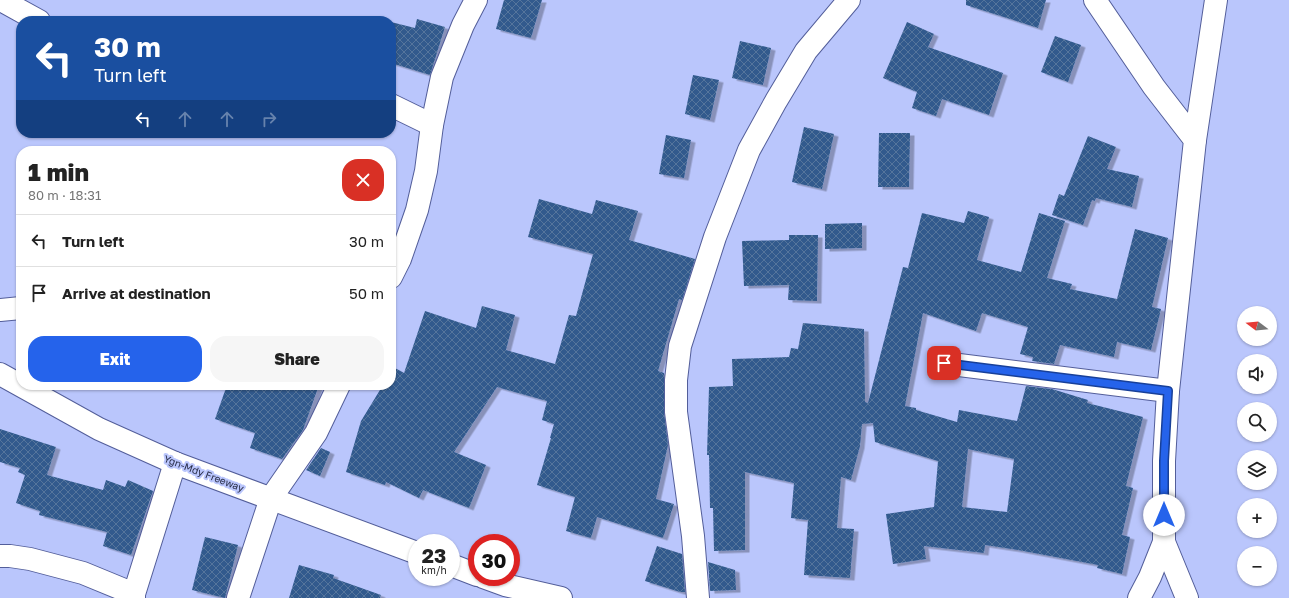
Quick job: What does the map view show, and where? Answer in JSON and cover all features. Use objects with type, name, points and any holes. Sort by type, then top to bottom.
[{"type":"street","points":[[1,0],[30,16]]},
{"type":"street","points":[[396,267],[417,210],[426,172],[432,125],[442,77],[463,25],[476,0]]},
{"type":"street","points":[[698,598],[693,536],[676,412],[676,380],[680,346],[715,237],[749,150],[806,51],[849,0]]},
{"type":"street","points":[[1095,0],[1154,87],[1194,140]]},
{"type":"street","points":[[1139,598],[1150,577],[1164,542],[1164,461],[1168,391],[1194,140],[1216,0]]},
{"type":"street","points":[[396,107],[432,125]]},
{"type":"street","points":[[0,310],[16,308]]},
{"type":"street","points":[[944,363],[1168,391]]},
{"type":"street","name":"Ygn-Mdy Freeway","points":[[0,374],[16,383]]},
{"type":"street","name":"Ygn-Mdy Freeway","points":[[29,390],[99,429],[175,463],[408,549]]},
{"type":"street","points":[[238,598],[271,498],[316,433],[337,390]]},
{"type":"street","points":[[0,556],[30,559],[82,573],[134,596],[175,463]]},
{"type":"street","points":[[1164,542],[1188,598]]},
{"type":"street","points":[[509,586],[561,598]]},
{"type":"building","points":[[504,0],[542,0],[531,38],[496,29]]},
{"type":"building","points":[[966,0],[1046,0],[1038,28],[966,5]]},
{"type":"building","points":[[417,19],[445,27],[430,75],[396,65],[396,23],[415,28]]},
{"type":"building","points":[[907,22],[934,34],[928,47],[1003,73],[989,115],[942,99],[936,116],[912,108],[917,92],[883,78]]},
{"type":"building","points":[[1055,36],[1081,45],[1068,82],[1041,72]]},
{"type":"building","points":[[740,41],[771,48],[763,85],[732,78]]},
{"type":"building","points":[[693,75],[719,80],[710,120],[685,114]]},
{"type":"building","points":[[804,127],[834,134],[822,189],[792,182]]},
{"type":"building","points":[[879,133],[910,133],[909,187],[878,187]]},
{"type":"building","points":[[666,135],[691,140],[684,178],[659,174]]},
{"type":"building","points":[[1088,136],[1116,147],[1107,169],[1139,176],[1132,207],[1096,198],[1095,201],[1092,200],[1083,225],[1052,215],[1059,194],[1064,196]]},
{"type":"building","points":[[539,199],[592,214],[596,200],[638,211],[629,240],[695,259],[682,300],[679,299],[658,371],[664,373],[664,412],[668,445],[656,499],[674,504],[663,538],[597,517],[591,538],[566,531],[575,497],[537,485],[554,424],[542,420],[547,401],[497,387],[454,452],[486,465],[469,508],[423,490],[419,498],[386,482],[385,485],[346,472],[361,421],[380,390],[396,390],[396,369],[404,373],[425,311],[476,328],[482,306],[515,315],[506,350],[555,364],[569,315],[576,316],[593,254],[528,237]]},
{"type":"building","points":[[968,211],[989,217],[977,260],[1021,272],[1039,213],[1065,221],[1047,278],[1072,284],[1070,289],[1117,299],[1135,229],[1168,238],[1152,307],[1161,309],[1151,350],[1117,342],[1114,357],[1060,345],[1054,364],[1032,361],[1033,357],[1020,354],[1028,327],[982,313],[976,331],[923,313],[905,406],[916,408],[916,410],[957,422],[959,410],[1017,421],[1026,386],[1052,389],[1088,400],[1087,403],[1143,417],[1126,486],[1133,488],[1122,535],[1130,537],[1122,574],[1097,568],[1098,565],[985,545],[984,553],[924,546],[926,559],[893,564],[886,514],[934,507],[938,461],[875,442],[873,423],[862,424],[860,446],[851,480],[841,477],[837,528],[854,529],[850,578],[804,575],[808,520],[791,518],[794,483],[745,472],[745,550],[714,551],[713,508],[710,508],[709,455],[707,455],[709,387],[733,386],[732,359],[789,357],[791,348],[798,349],[803,323],[864,329],[865,402],[868,403],[903,267],[908,268],[922,213],[964,223]],"holes":[[[968,449],[1014,459],[1007,512],[962,507]]]},
{"type":"building","points":[[862,223],[862,248],[825,249],[825,224]]},
{"type":"building","points":[[789,235],[818,235],[817,301],[788,300],[789,285],[744,286],[742,241],[789,240]]},
{"type":"building","points":[[225,390],[317,390],[303,430],[282,459],[250,448],[255,433],[215,419]]},
{"type":"building","points":[[0,429],[56,447],[47,475],[103,490],[106,480],[125,487],[128,480],[153,491],[131,555],[103,546],[107,532],[39,515],[40,511],[16,503],[25,475],[18,472],[20,468],[0,462]]},
{"type":"building","points":[[321,448],[330,452],[320,476],[306,470]]},
{"type":"building","points":[[205,537],[238,545],[225,598],[192,590]]},
{"type":"building","points":[[657,546],[682,554],[685,592],[680,592],[645,581]]},
{"type":"building","points":[[708,562],[735,570],[736,590],[710,591]]},
{"type":"building","points":[[299,565],[334,575],[333,578],[381,595],[380,598],[289,598]]},
{"type":"route","points":[[944,363],[1168,391],[1164,461],[1164,515]]}]
